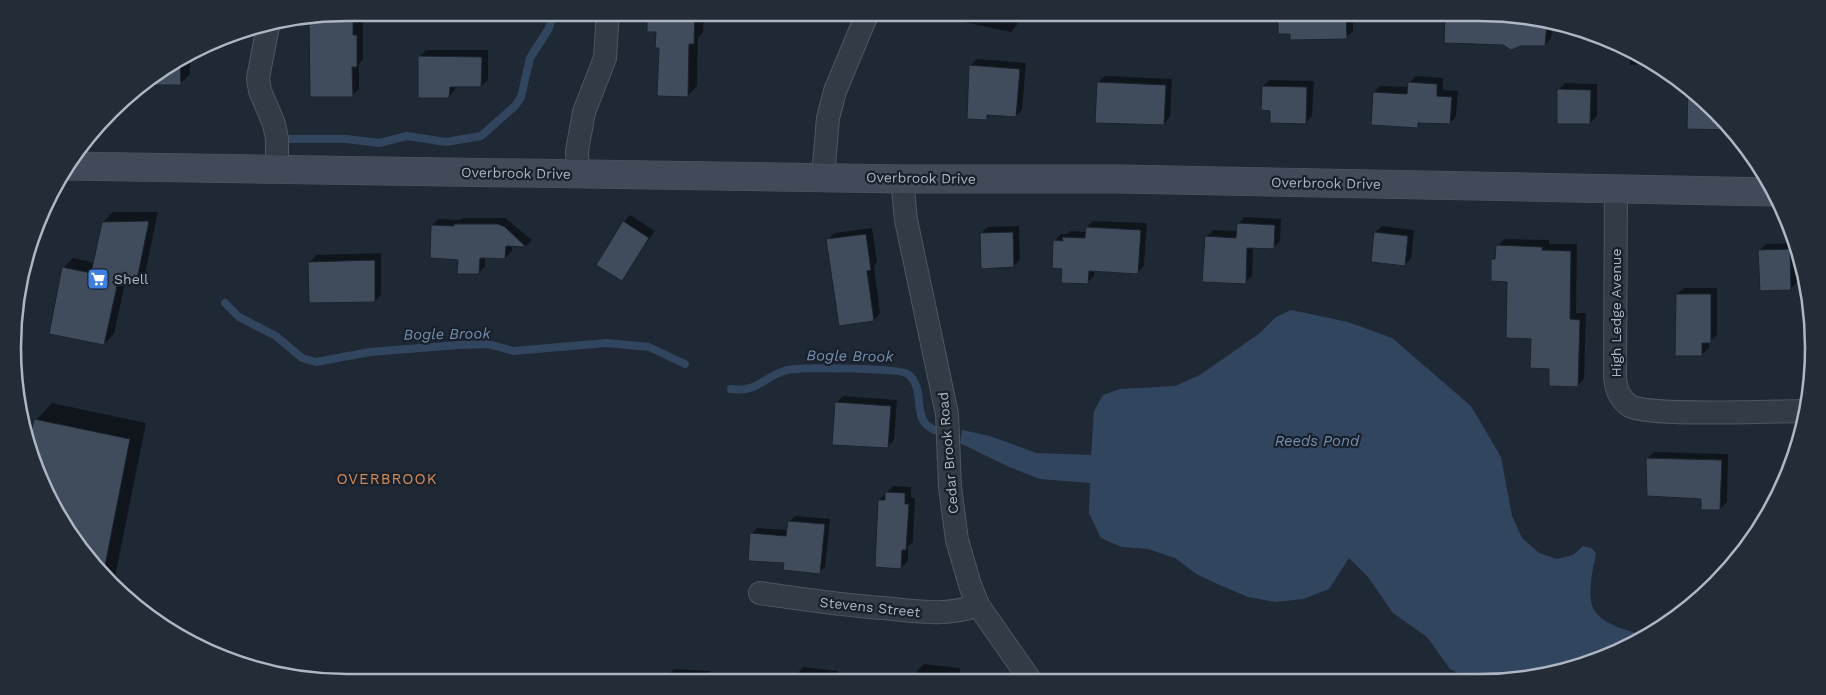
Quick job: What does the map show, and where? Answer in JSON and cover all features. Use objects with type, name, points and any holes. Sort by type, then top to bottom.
[{"type":"street","points":[[578,174],[577,151],[584,112],[605,58],[607,21]]},
{"type":"street","points":[[823,176],[828,118],[835,91],[864,21]]},
{"type":"street","points":[[267,31],[258,78],[260,91],[274,124],[277,170]]},
{"type":"street","name":"Overbrook Drive","points":[[76,166],[823,176],[902,179],[1129,179],[1765,192]]},
{"type":"street","name":"Cedar Brook Road","points":[[902,179],[906,220],[947,414],[950,487],[957,540],[978,605],[1025,674]]},
{"type":"street","name":"High Ledge Avenue","points":[[1616,189],[1615,377],[1616,390],[1622,400],[1632,407],[1663,411],[1798,411]]},
{"type":"street","name":"Stevens Street","points":[[760,593],[850,606],[937,613],[952,613],[978,605]]},
{"type":"water","name":"Reeds Pond","points":[[1291,310],[1348,322],[1392,338],[1471,406],[1501,457],[1512,516],[1522,538],[1539,553],[1557,559],[1573,555],[1583,546],[1591,548],[1596,553],[1590,588],[1594,610],[1601,618],[1611,624],[1636,633],[1603,649],[1563,663],[1521,671],[1460,674],[1450,669],[1427,637],[1393,613],[1368,577],[1349,558],[1329,589],[1303,599],[1276,602],[1248,597],[1198,575],[1175,558],[1148,549],[1122,547],[1101,538],[1089,513],[1090,483],[1040,479],[1009,467],[960,443],[962,430],[990,436],[1036,453],[1091,455],[1094,411],[1103,395],[1120,389],[1175,386],[1200,375],[1260,333],[1276,317]]},
{"type":"building","points":[[353,21],[353,35],[357,35],[357,67],[352,67],[353,97],[310,97],[309,24]]},
{"type":"building","points":[[647,21],[695,21],[694,44],[689,44],[688,97],[657,96],[659,48],[655,48],[656,32],[647,32]]},
{"type":"building","points":[[1278,21],[1346,21],[1347,39],[1290,40],[1290,34],[1278,34]]},
{"type":"building","points":[[1445,21],[1500,22],[1546,29],[1545,46],[1521,46],[1511,50],[1503,45],[1444,43]]},
{"type":"building","points":[[418,56],[482,57],[481,87],[450,87],[449,98],[418,98]]},
{"type":"building","points":[[969,65],[1020,69],[1016,117],[987,115],[987,120],[967,119]]},
{"type":"building","points":[[180,67],[181,85],[154,85]]},
{"type":"building","points":[[1097,82],[1166,85],[1164,125],[1095,123]]},
{"type":"building","points":[[1408,82],[1437,84],[1437,96],[1452,97],[1450,124],[1418,123],[1418,128],[1371,125],[1373,92],[1407,94]]},
{"type":"building","points":[[1262,86],[1307,87],[1306,124],[1270,123],[1270,111],[1261,110]]},
{"type":"building","points":[[1557,89],[1591,90],[1590,124],[1557,124]]},
{"type":"building","points":[[1688,97],[1722,130],[1687,129]]},
{"type":"building","name":"Shell","points":[[149,221],[136,285],[117,286],[104,345],[49,334],[62,267],[91,273],[102,222]]},
{"type":"building","points":[[623,221],[649,238],[622,281],[596,265]]},
{"type":"building","points":[[1237,223],[1275,225],[1274,249],[1247,248],[1246,284],[1202,282],[1205,236],[1236,238]]},
{"type":"building","points":[[454,224],[498,224],[505,227],[526,247],[506,246],[505,259],[480,258],[479,274],[457,274],[458,260],[430,258],[431,225],[454,226]]},
{"type":"building","points":[[1086,227],[1141,230],[1138,274],[1089,271],[1088,284],[1061,283],[1062,269],[1052,268],[1053,240],[1063,241],[1062,237],[1085,238]]},
{"type":"building","points":[[1013,232],[1014,267],[981,269],[980,233]]},
{"type":"building","points":[[1374,232],[1408,236],[1405,266],[1371,262]]},
{"type":"building","points":[[866,234],[871,270],[867,271],[874,321],[839,326],[826,239]]},
{"type":"building","points":[[1496,245],[1543,247],[1542,250],[1571,251],[1570,319],[1580,320],[1578,387],[1549,386],[1549,369],[1530,368],[1531,339],[1506,338],[1507,282],[1491,281],[1491,259],[1495,259]]},
{"type":"building","points":[[1789,249],[1791,290],[1760,291],[1758,250]]},
{"type":"building","points":[[375,260],[375,302],[309,303],[308,262]]},
{"type":"building","points":[[1676,294],[1711,294],[1711,343],[1702,343],[1702,356],[1675,356]]},
{"type":"building","points":[[835,402],[891,406],[888,448],[832,445]]},
{"type":"building","points":[[34,419],[130,439],[105,566],[76,529],[65,511],[46,472],[32,431]]},
{"type":"building","points":[[1646,458],[1722,460],[1720,510],[1701,510],[1701,499],[1647,496]]},
{"type":"building","points":[[885,492],[905,493],[905,504],[909,504],[906,550],[902,550],[901,569],[875,567],[878,500],[885,500]]},
{"type":"building","points":[[788,521],[825,524],[820,574],[783,570],[784,563],[748,561],[750,533],[786,536]]},
{"type":"waterway","points":[[288,139],[346,139],[379,143],[407,136],[446,142],[481,136],[515,106],[521,97],[530,58],[548,30],[551,21]]},
{"type":"waterway","name":"Bogle Brook","points":[[225,303],[239,317],[276,336],[302,358],[316,362],[370,352],[458,345],[488,344],[513,351],[607,343],[649,347],[685,364]]},
{"type":"waterway","name":"Bogle Brook","points":[[731,389],[748,389],[779,373],[796,369],[888,370],[901,372],[908,374],[913,379],[918,392],[922,418],[934,430]]},
{"type":"place","name":"Shell","points":[[98,279]]},
{"type":"district","name":"OVERBROOK","points":[[387,479]]}]
